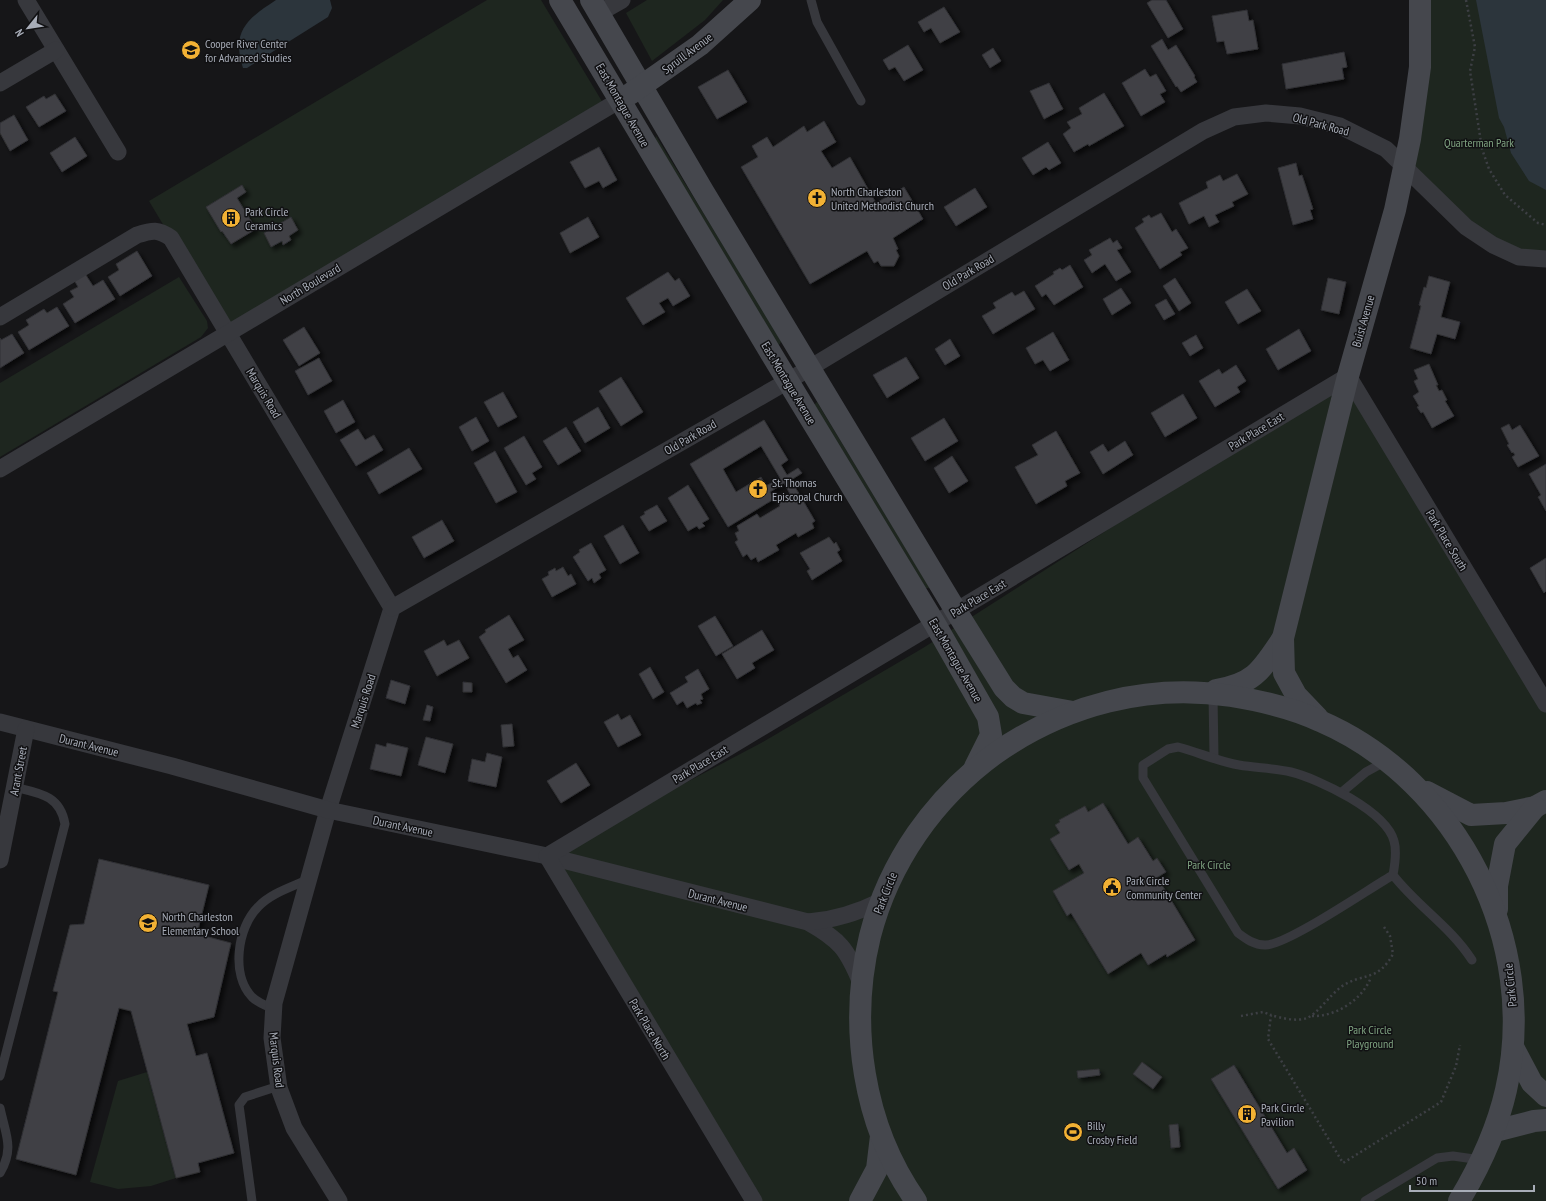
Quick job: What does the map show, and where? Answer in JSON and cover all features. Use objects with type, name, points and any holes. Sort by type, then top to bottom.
[{"type":"street","points":[[26,0],[118,152]]},
{"type":"street","name":"East Montague Avenue","points":[[560,0],[935,624],[988,717],[991,735],[974,770]]},
{"type":"street","points":[[595,7],[622,0]]},
{"type":"street","name":"Spruill Avenue","points":[[620,100],[700,45],[750,0]]},
{"type":"street","name":"Buist Avenue","points":[[1320,720],[1296,695],[1284,673],[1283,638],[1348,376],[1395,210],[1416,102],[1420,67],[1420,0]]},
{"type":"street","name":"East Montague Avenue","points":[[595,7],[702,191],[1004,688],[1013,698],[1024,703],[1072,712]]},
{"type":"street","points":[[0,83],[56,50]]},
{"type":"street","name":"North Boulevard","points":[[0,469],[620,100]]},
{"type":"street","name":"Old Park Road","points":[[392,608],[788,381],[1202,131],[1234,117],[1266,113],[1300,116],[1340,126],[1386,149],[1466,227],[1488,242],[1509,254],[1519,257],[1546,259]]},
{"type":"street","name":"Marquis Road","points":[[0,317],[137,234],[150,231],[162,231],[171,238],[392,608],[328,810],[274,1009],[272,1038],[279,1086],[294,1128],[339,1201]]},
{"type":"street","name":"Park Place East","points":[[547,856],[1348,376]]},
{"type":"street","name":"Park Place South","points":[[1348,376],[1546,704]]},
{"type":"street","name":"Buist Avenue","points":[[1209,693],[1243,684],[1267,661],[1283,638]]},
{"type":"street","name":"Park Circle","points":[[916,1201],[906,1186],[881,1136],[870,1099],[862,1061],[860,1022],[861,983],[867,949],[881,901],[896,868],[915,836],[937,807],[974,770],[1021,736],[1072,712],[1115,699],[1160,692],[1209,693],[1263,701],[1320,720],[1354,738],[1386,760],[1415,786],[1438,811],[1459,838],[1481,877],[1497,915],[1509,968],[1514,1003],[1513,1047],[1507,1090],[1495,1131],[1482,1160],[1459,1201]]},
{"type":"street","name":"Durant Avenue","points":[[0,722],[172,766],[328,810],[547,856],[808,922],[831,935],[850,956],[861,983]]},
{"type":"street","name":"Arant Street","points":[[0,860],[26,729]]},
{"type":"street","points":[[1415,786],[1469,814],[1506,813],[1540,804]]},
{"type":"street","points":[[1497,915],[1497,886],[1505,844],[1540,804]]},
{"type":"street","name":"Park Place North","points":[[547,856],[754,1201]]},
{"type":"street","name":"Durant Avenue","points":[[808,922],[832,921],[864,910],[881,901]]},
{"type":"street","points":[[1513,1047],[1532,1083],[1546,1096]]},
{"type":"street","points":[[1495,1131],[1534,1121],[1546,1120]]},
{"type":"street","points":[[860,1201],[877,1169],[881,1136]]},
{"type":"lane","points":[[811,0],[817,22],[861,100]]},
{"type":"lane","points":[[1209,693],[1214,757]]},
{"type":"lane","points":[[1393,874],[1286,940],[1266,946],[1247,940],[1238,933],[1143,778],[1143,765],[1168,749],[1178,747],[1238,765],[1290,772],[1311,778],[1342,792],[1370,812],[1386,826],[1394,841],[1395,859],[1393,874],[1406,892],[1452,932],[1472,960]]},
{"type":"lane","points":[[1342,792],[1366,772],[1386,760]]},
{"type":"lane","points":[[0,1076],[65,824],[60,808],[52,799],[43,794],[14,787]]},
{"type":"lane","points":[[274,1009],[258,1002],[245,988],[239,964],[245,929],[251,916],[258,907],[284,890],[309,879]]},
{"type":"lane","points":[[252,1201],[239,1105],[245,1097],[279,1086]]},
{"type":"lane","points":[[0,1108],[9,1144],[9,1153],[0,1173]]},
{"type":"lane","points":[[1365,1201],[1437,1158],[1453,1156],[1482,1160]]},
{"type":"path","points":[[1466,0],[1475,47],[1470,71],[1482,150],[1488,169],[1505,195],[1538,223],[1546,225]]},
{"type":"path","points":[[1311,1016],[1331,1014],[1350,1003],[1368,984],[1371,977],[1387,964],[1393,954],[1390,936],[1384,927]]},
{"type":"path","points":[[1241,1016],[1263,1012],[1271,1015],[1306,1019],[1341,987],[1361,978],[1371,977]]},
{"type":"path","points":[[1271,1015],[1268,1039],[1343,1163],[1441,1102],[1456,1066],[1460,1045]]},
{"type":"green space","points":[[487,0],[541,0],[606,108],[228,333],[149,201]]},
{"type":"green space","points":[[647,0],[723,0],[705,20],[652,61],[626,13]]},
{"type":"green space","name":"Quarterman Park","points":[[1421,0],[1546,0],[1546,258],[1510,253],[1405,165]]},
{"type":"green space","points":[[656,136],[779,336],[781,341],[780,344],[778,345],[655,139]]},
{"type":"green space","points":[[179,277],[207,321],[208,328],[201,337],[0,457],[0,383]]},
{"type":"green space","name":"Park Circle","points":[[1348,376],[1546,706],[1546,1201],[754,1201],[547,856],[761,743],[923,648]]},
{"type":"green space","points":[[817,402],[930,588],[923,588],[813,406]]},
{"type":"green space","points":[[147,1072],[176,1178],[151,1186],[118,1189],[90,1182],[118,1081]]},
{"type":"shaded area","points":[[276,0],[330,0],[332,8],[328,17],[247,68],[243,68],[239,44],[244,27],[257,13]]},
{"type":"shaded area","points":[[1476,0],[1546,0],[1546,190],[1529,181],[1511,153],[1504,127],[1499,118]]},
{"type":"building","points":[[1152,0],[1166,0],[1183,29],[1168,38],[1147,3]]},
{"type":"building","points":[[944,7],[960,32],[940,43],[931,28],[924,32],[918,22]]},
{"type":"building","points":[[1247,10],[1249,21],[1253,20],[1258,49],[1227,54],[1224,41],[1217,42],[1212,16]]},
{"type":"building","points":[[1162,39],[1168,50],[1176,45],[1195,76],[1194,77],[1197,82],[1181,92],[1177,86],[1176,87],[1151,46]]},
{"type":"building","points":[[908,45],[923,70],[904,81],[895,67],[889,70],[883,60]]},
{"type":"building","points":[[993,48],[1001,61],[990,68],[982,55]]},
{"type":"building","points":[[1344,52],[1347,67],[1342,68],[1344,79],[1286,89],[1282,64]]},
{"type":"building","points":[[1145,69],[1150,77],[1156,74],[1166,91],[1160,94],[1165,102],[1141,116],[1122,83]]},
{"type":"building","points":[[728,70],[747,102],[717,119],[698,87]]},
{"type":"building","points":[[1049,83],[1063,109],[1044,119],[1030,91]]},
{"type":"building","points":[[1104,93],[1124,126],[1089,146],[1088,144],[1074,152],[1063,134],[1071,128],[1067,122],[1082,114],[1079,108]]},
{"type":"building","points":[[55,94],[66,111],[39,127],[26,107],[44,96],[46,99]]},
{"type":"building","points":[[14,115],[28,140],[10,151],[0,133],[0,123]]},
{"type":"building","name":"North Charleston United Methodist Church","points":[[824,121],[836,142],[821,151],[832,168],[850,157],[876,203],[904,187],[923,219],[893,238],[898,249],[896,250],[899,256],[894,266],[881,266],[878,261],[874,263],[867,251],[810,284],[741,167],[758,157],[752,146],[767,137],[773,147],[804,126],[807,132]]},
{"type":"building","points":[[75,137],[87,156],[62,172],[50,153]]},
{"type":"building","points":[[1048,142],[1061,163],[1049,170],[1046,167],[1033,175],[1022,158]]},
{"type":"building","points":[[599,147],[617,180],[603,188],[599,181],[585,188],[570,162]]},
{"type":"building","points":[[1296,163],[1299,176],[1302,175],[1313,209],[1310,210],[1313,219],[1293,225],[1278,168]]},
{"type":"building","points":[[1237,174],[1248,194],[1232,202],[1234,206],[1215,215],[1219,222],[1209,227],[1204,216],[1189,224],[1179,203],[1208,188],[1206,182],[1220,175],[1223,181]]},
{"type":"building","name":"Park Circle Ceramics","points":[[242,185],[246,192],[237,198],[256,229],[231,244],[222,231],[221,232],[206,207]]},
{"type":"building","points":[[975,188],[987,207],[956,226],[944,207]]},
{"type":"building","points":[[1161,213],[1172,232],[1176,229],[1188,248],[1180,252],[1182,255],[1160,269],[1135,228],[1144,222],[1142,219],[1149,215],[1151,218]]},
{"type":"building","points":[[291,217],[298,230],[289,236],[291,240],[283,245],[282,241],[271,247],[264,233]]},
{"type":"building","points":[[588,217],[599,237],[570,253],[560,233]]},
{"type":"building","points":[[1110,238],[1113,243],[1117,240],[1122,248],[1117,250],[1131,272],[1116,281],[1105,264],[1092,273],[1084,260],[1092,255],[1089,250]]},
{"type":"building","points":[[137,251],[152,276],[120,296],[108,277],[119,270],[116,264]]},
{"type":"building","points":[[1070,265],[1083,287],[1054,305],[1046,294],[1042,297],[1035,286],[1054,274],[1053,272],[1060,268],[1062,270]]},
{"type":"building","points":[[84,272],[93,286],[103,280],[115,299],[75,323],[63,304],[74,297],[70,291],[78,287],[73,278]]},
{"type":"building","points":[[668,272],[675,281],[679,278],[690,296],[673,306],[668,298],[659,303],[665,312],[643,325],[626,298]]},
{"type":"building","points":[[1429,276],[1450,282],[1441,317],[1460,322],[1455,339],[1437,334],[1431,354],[1410,348],[1421,306],[1419,305]]},
{"type":"building","points":[[1175,278],[1191,303],[1179,311],[1163,286]]},
{"type":"building","points":[[1328,278],[1346,282],[1339,314],[1321,310]]},
{"type":"building","points":[[1121,288],[1131,303],[1112,315],[1103,299]]},
{"type":"building","points":[[1247,289],[1261,311],[1238,324],[1225,302]]},
{"type":"building","points":[[1024,291],[1035,309],[993,334],[982,316],[996,308],[993,303],[1012,292],[1015,296]]},
{"type":"building","points":[[1166,299],[1175,314],[1164,320],[1155,305]]},
{"type":"building","points":[[57,307],[69,326],[29,350],[18,332],[29,325],[26,320],[44,309],[47,313]]},
{"type":"building","points":[[304,327],[320,353],[299,366],[283,340]]},
{"type":"building","points":[[1299,329],[1311,351],[1278,370],[1266,349]]},
{"type":"building","points":[[1053,332],[1069,360],[1050,371],[1043,360],[1035,364],[1026,348]]},
{"type":"building","points":[[12,334],[24,353],[0,368],[0,338],[1,340]]},
{"type":"building","points":[[1196,335],[1203,348],[1190,356],[1182,343]]},
{"type":"building","points":[[950,339],[960,356],[945,365],[935,349]]},
{"type":"building","points":[[906,357],[919,378],[887,398],[873,375]]},
{"type":"building","points":[[319,358],[332,381],[308,395],[295,371]]},
{"type":"building","points":[[1429,364],[1438,385],[1436,385],[1439,391],[1442,390],[1447,400],[1445,401],[1454,416],[1432,428],[1423,412],[1421,413],[1417,407],[1419,406],[1413,396],[1419,392],[1414,381],[1418,379],[1414,370]]},
{"type":"building","points":[[1236,365],[1246,381],[1237,387],[1240,392],[1215,407],[1199,381],[1219,369],[1222,374]]},
{"type":"building","points":[[621,377],[643,412],[621,426],[599,391]]},
{"type":"building","points":[[503,392],[517,417],[498,427],[484,402]]},
{"type":"building","points":[[1183,394],[1197,418],[1165,437],[1151,413]]},
{"type":"building","points":[[343,400],[355,422],[336,433],[324,411]]},
{"type":"building","points":[[598,407],[610,428],[585,443],[573,422]]},
{"type":"building","points":[[476,417],[489,441],[472,451],[459,427]]},
{"type":"building","points":[[944,418],[958,441],[925,461],[911,438]]},
{"type":"building","name":"St. Thomas Episcopal Church","points":[[764,420],[788,460],[781,465],[787,475],[798,468],[802,473],[791,480],[815,521],[812,523],[814,528],[798,537],[796,533],[776,545],[779,550],[758,562],[756,557],[751,560],[747,554],[743,557],[735,542],[738,540],[735,533],[739,531],[737,526],[757,514],[760,518],[780,506],[777,502],[790,494],[784,483],[770,492],[774,499],[728,527],[690,464]],"holes":[[[761,446],[780,478],[766,486],[761,477],[736,492],[723,469]]]},
{"type":"building","points":[[1509,424],[1512,430],[1520,425],[1539,456],[1518,467],[1512,457],[1515,455],[1507,445],[1509,444],[1501,428]]},
{"type":"building","points":[[566,427],[581,451],[558,465],[543,441]]},
{"type":"building","points":[[358,429],[365,440],[374,435],[383,450],[356,466],[340,440]]},
{"type":"building","points":[[1056,431],[1080,473],[1065,481],[1067,486],[1036,504],[1015,467],[1038,455],[1032,445]]},
{"type":"building","points":[[524,436],[542,467],[532,473],[536,479],[526,485],[504,448]]},
{"type":"building","points":[[1125,441],[1133,455],[1103,474],[1090,452],[1103,444],[1108,452]]},
{"type":"building","points":[[409,448],[422,469],[379,494],[367,473]]},
{"type":"building","points":[[495,451],[517,492],[496,503],[474,463]]},
{"type":"building","points":[[952,456],[968,481],[949,493],[934,468]]},
{"type":"building","points":[[1546,464],[1546,511],[1538,497],[1541,495],[1529,474]]},
{"type":"building","points":[[688,485],[709,519],[702,523],[705,526],[699,529],[697,526],[688,531],[668,498]]},
{"type":"building","points":[[657,505],[667,521],[649,531],[640,517],[645,514],[644,512]]},
{"type":"building","points":[[442,520],[454,541],[424,558],[412,537]]},
{"type":"building","points":[[623,525],[639,553],[620,564],[604,536]]},
{"type":"building","points":[[829,537],[834,544],[836,542],[840,550],[837,552],[842,561],[812,580],[807,571],[810,569],[800,553]]},
{"type":"building","points":[[591,543],[606,570],[599,574],[601,578],[594,583],[592,578],[588,581],[573,557],[580,552],[579,550]]},
{"type":"building","points":[[1546,558],[1546,591],[1544,593],[1530,568]]},
{"type":"building","points":[[563,567],[568,576],[571,574],[576,584],[552,597],[542,579],[549,575],[548,572],[555,568],[556,571]]},
{"type":"building","points":[[509,615],[524,640],[508,649],[513,658],[518,655],[527,670],[506,683],[479,637],[486,632],[485,630]]},
{"type":"building","points":[[715,616],[733,646],[716,656],[698,626]]},
{"type":"building","points":[[762,630],[774,650],[752,663],[755,668],[737,679],[722,654]]},
{"type":"building","points":[[444,640],[447,646],[459,640],[469,658],[437,676],[424,651]]},
{"type":"building","points":[[650,667],[664,692],[653,699],[639,674]]},
{"type":"building","points":[[698,669],[709,689],[701,694],[703,699],[700,700],[702,703],[697,705],[696,703],[687,708],[683,701],[677,705],[670,693],[688,682],[685,677]]},
{"type":"building","points":[[391,680],[410,686],[405,704],[386,698]]},
{"type":"building","points":[[463,682],[472,683],[472,692],[463,692]]},
{"type":"building","points":[[427,705],[433,707],[430,721],[423,720]]},
{"type":"building","points":[[618,714],[621,720],[630,715],[641,735],[618,747],[604,722]]},
{"type":"building","points":[[512,724],[514,746],[503,747],[501,725]]},
{"type":"building","points":[[426,737],[453,744],[445,773],[418,765]]},
{"type":"building","points":[[387,743],[408,748],[401,776],[370,769],[376,744],[386,747]]},
{"type":"building","points":[[487,753],[502,757],[496,787],[468,781],[472,759],[485,762]]},
{"type":"building","points":[[576,763],[590,785],[561,803],[547,781]]},
{"type":"building","name":"Park Circle Community Center","points":[[1103,803],[1128,844],[1138,837],[1153,861],[1157,858],[1166,872],[1153,880],[1155,883],[1159,880],[1195,940],[1167,957],[1166,954],[1148,965],[1141,953],[1108,974],[1071,913],[1067,916],[1053,891],[1084,873],[1079,864],[1069,870],[1050,839],[1060,833],[1055,825],[1060,822],[1059,820],[1085,806],[1088,812]]},
{"type":"building","name":"North Charleston Elementary School","points":[[99,859],[209,885],[197,934],[231,943],[214,1017],[187,1024],[196,1056],[207,1053],[234,1153],[198,1163],[200,1172],[176,1178],[131,1011],[119,1008],[76,1175],[16,1159],[58,992],[53,991],[70,925],[84,924]]},
{"type":"building","points":[[1142,1062],[1162,1077],[1153,1089],[1133,1074]]},
{"type":"building","name":"Park Circle Pavilion","points":[[1234,1065],[1287,1153],[1294,1148],[1307,1170],[1278,1189],[1211,1079]]},
{"type":"building","points":[[1099,1069],[1100,1075],[1078,1078],[1077,1071]]},
{"type":"building","points":[[1178,1124],[1180,1147],[1171,1148],[1169,1125]]},
{"type":"place","name":"Cooper River Center for Advanced Studies","points":[[191,50]]},
{"type":"place","name":"North Charleston United Methodist Church","points":[[817,198]]},
{"type":"place","name":"Park Circle Ceramics","points":[[231,218]]},
{"type":"place","name":"St. Thomas Episcopal Church","points":[[758,489]]},
{"type":"place","name":"Park Circle Community Center","points":[[1112,887]]},
{"type":"place","name":"North Charleston Elementary School","points":[[148,923]]},
{"type":"place","name":"Park Circle Pavilion","points":[[1247,1114]]},
{"type":"place","name":"Billy Crosby Field","points":[[1073,1132]]},
{"type":"park label","name":"Park Circle Playground","points":[[1370,1036]]}]
